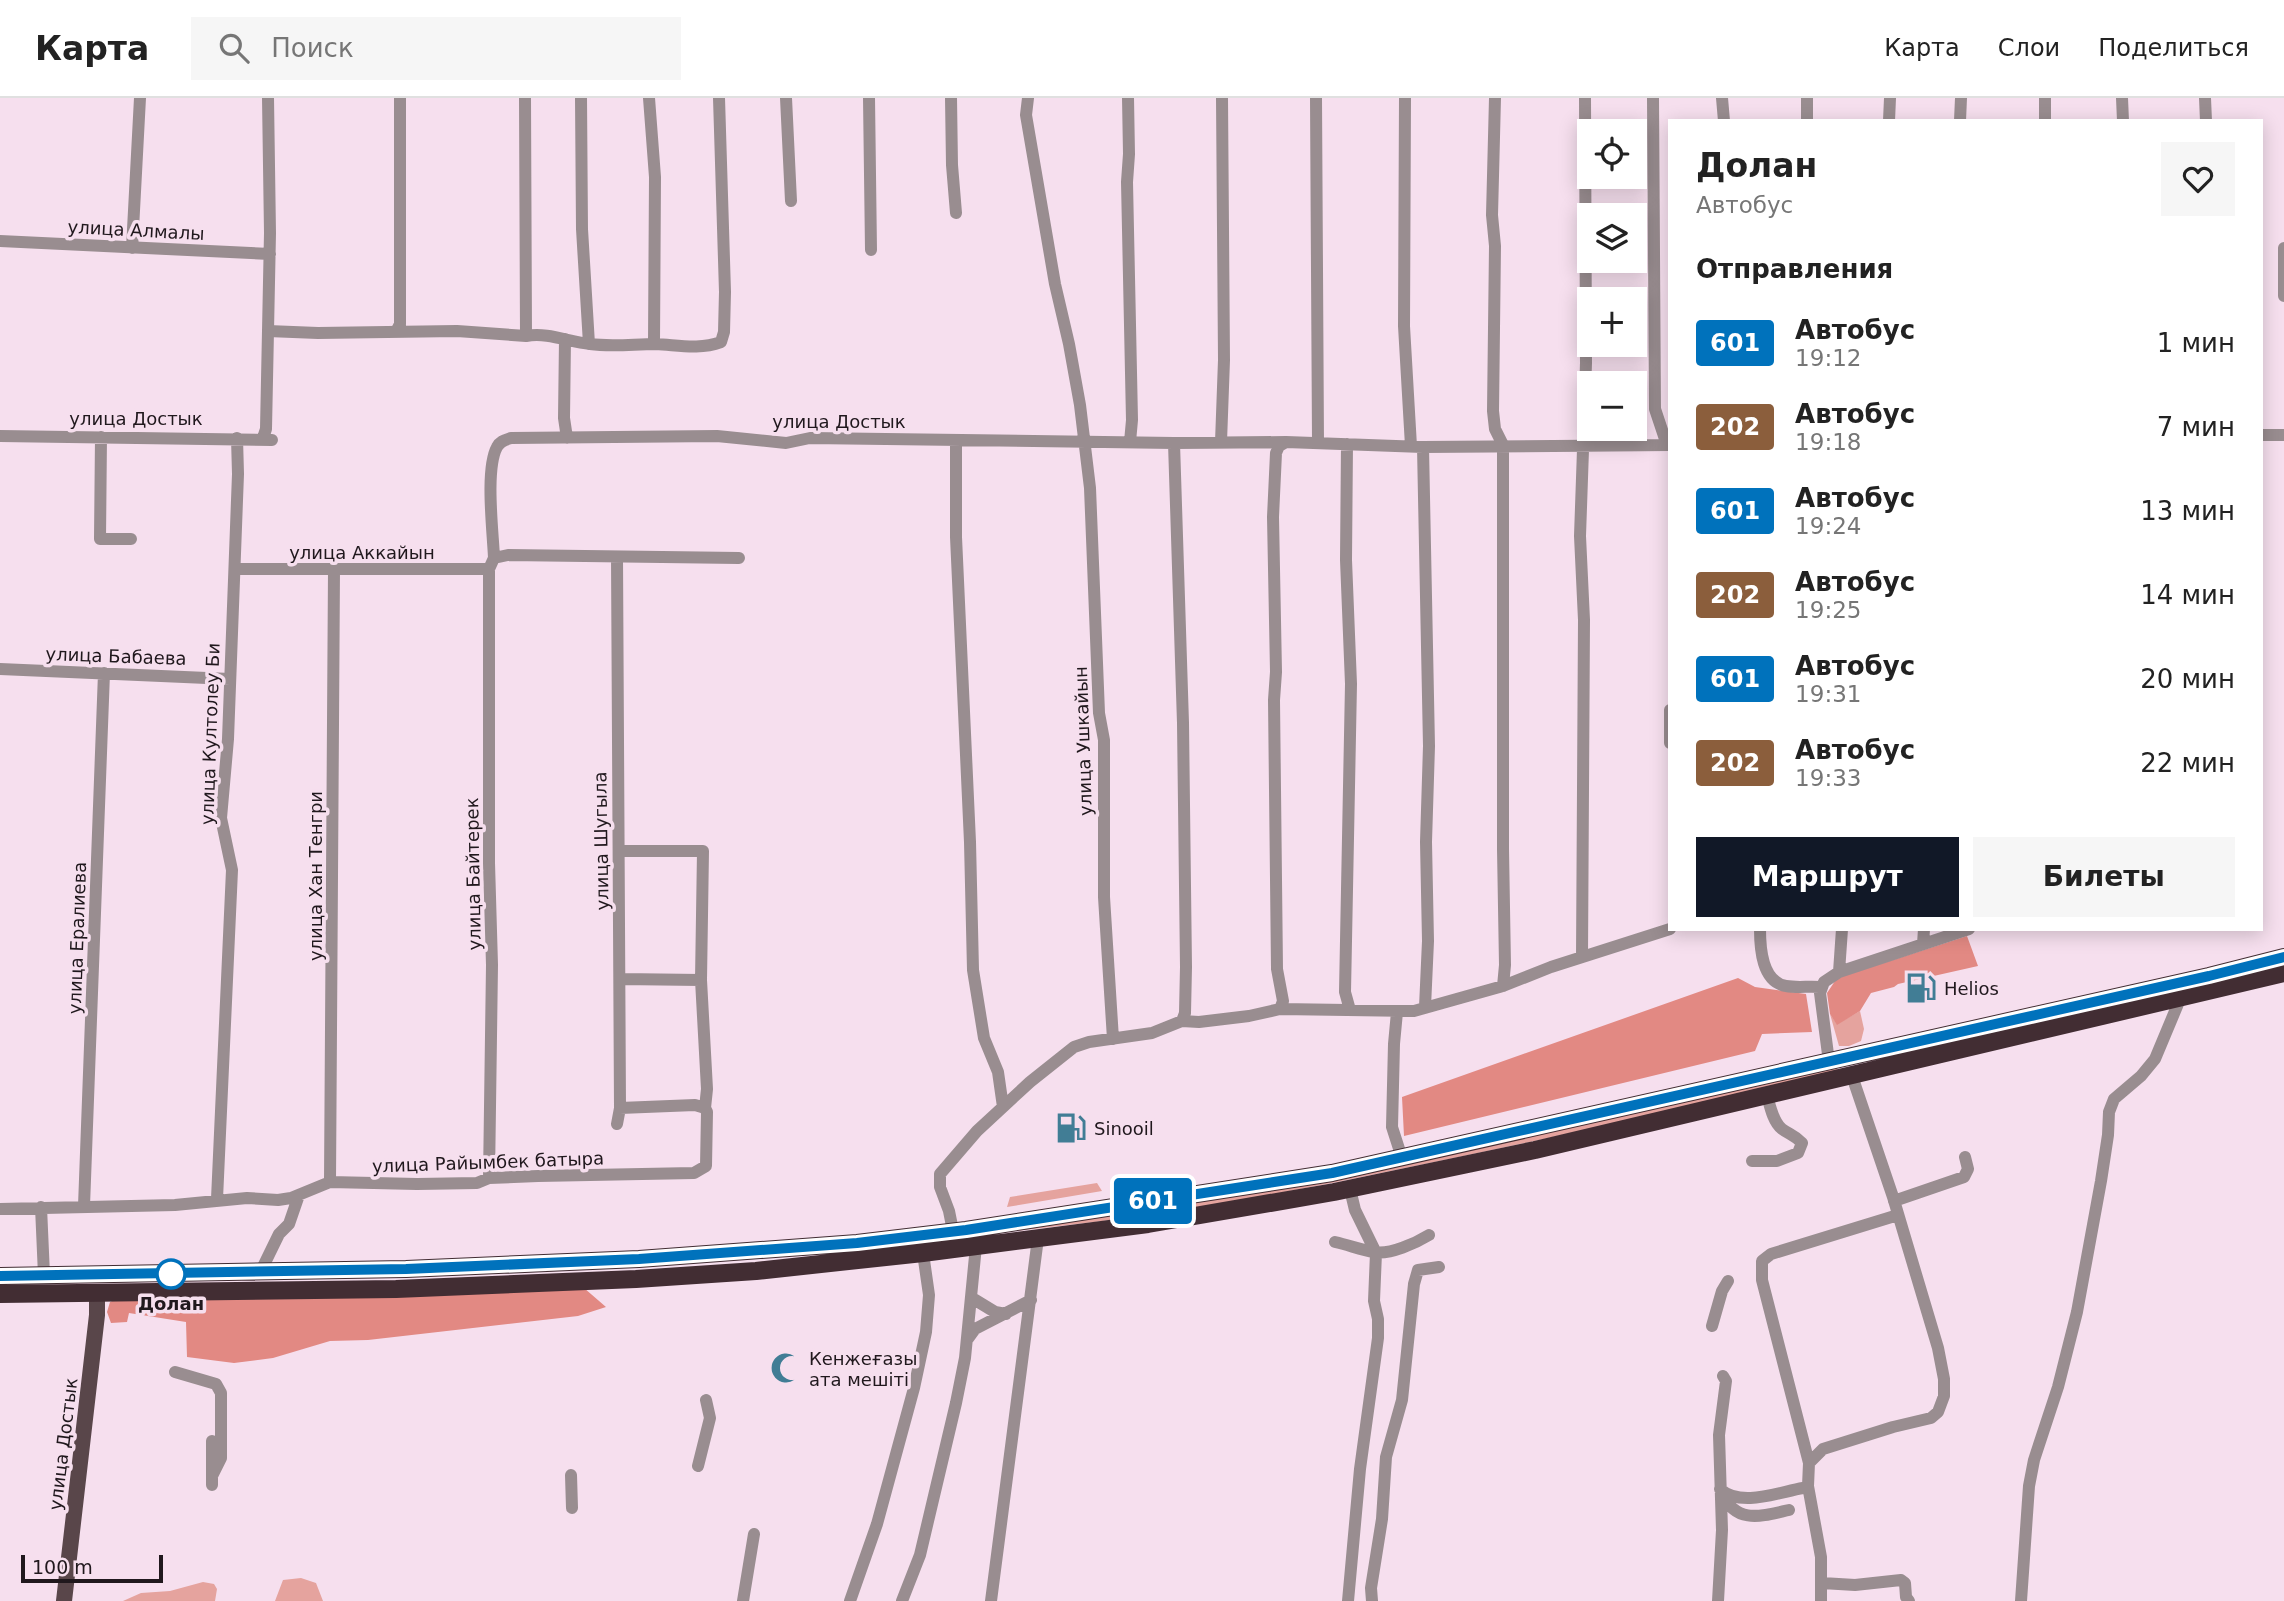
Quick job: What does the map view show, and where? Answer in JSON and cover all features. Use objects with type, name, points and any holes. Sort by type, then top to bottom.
[{"type":"highway","points":[[0,1276],[260,1273],[639,1259],[857,1243],[1038,1238],[1149,1224],[1350,1189],[1535,1150],[1852,1076],[2184,990],[2284,957]]},
{"type":"highway","points":[[0,1294],[396,1289],[636,1279],[922,1253],[966,1239],[1332,1173],[1829,1062],[2184,990],[2284,973]]},
{"type":"main road","name":"улица Достык","points":[[64,1601],[97,1315],[97,1292]]},
{"type":"street","points":[[132,248],[140,98]]},
{"type":"street","points":[[268,98],[268,331],[457,331],[526,336],[537,334],[589,344],[707,347],[720,342],[724,332],[719,98]]},
{"type":"street","points":[[396,332],[400,324],[400,98]]},
{"type":"street","points":[[525,98],[526,336]]},
{"type":"street","points":[[582,98],[582,229],[589,344]]},
{"type":"street","points":[[649,98],[655,177],[654,344]]},
{"type":"street","points":[[786,98],[791,201]]},
{"type":"street","points":[[869,98],[871,250]]},
{"type":"street","points":[[951,98],[956,214]]},
{"type":"street","name":"улица Ушкайын","points":[[1028,98],[1026,115],[1055,284],[1080,405],[1093,540],[1099,713],[1104,740],[1104,897],[1113,1039]]},
{"type":"street","points":[[1128,98],[1132,420],[1130,443]]},
{"type":"street","points":[[1221,442],[1224,360],[1222,98]]},
{"type":"street","points":[[1316,98],[1318,442]]},
{"type":"street","points":[[1405,98],[1404,326],[1417,446],[1429,746],[1425,1007]]},
{"type":"street","points":[[1495,98],[1492,215],[1495,243],[1493,411],[1495,429],[1503,445],[1503,849],[1506,965],[1503,986]]},
{"type":"street","points":[[1582,957],[1584,620],[1580,536],[1586,363],[1585,98]]},
{"type":"street","points":[[1653,98],[1655,409],[1668,443]]},
{"type":"street","points":[[1723,98],[1724,119]]},
{"type":"street","points":[[1807,98],[1807,119]]},
{"type":"street","points":[[1889,119],[1890,98]]},
{"type":"street","points":[[1960,119],[1961,98]]},
{"type":"street","points":[[2045,98],[2045,119]]},
{"type":"street","points":[[2122,98],[2123,119]]},
{"type":"street","points":[[2205,98],[2206,119]]},
{"type":"street","name":"улица Алмалы","points":[[0,241],[270,254]]},
{"type":"street","points":[[2284,248],[2284,296]]},
{"type":"street","name":"улица Достык","points":[[0,436],[267,439],[268,331]]},
{"type":"street","points":[[565,339],[564,418],[567,438]]},
{"type":"street","points":[[2263,435],[2284,435]]},
{"type":"street","name":"улица Достык","points":[[511,438],[717,436],[786,443],[810,438],[1130,443],[1318,442],[1417,446],[1668,446]]},
{"type":"street","points":[[101,437],[100,539],[131,539]]},
{"type":"street","name":"улица Култолеу Би","points":[[217,1199],[232,870],[221,818],[230,679],[237,438]]},
{"type":"street","name":"улица Байтерек","points":[[489,1178],[492,965],[489,863],[491,473],[498,445],[511,438]]},
{"type":"street","points":[[957,440],[956,537],[973,970],[984,1038],[998,1072],[1003,1107]]},
{"type":"street","points":[[1280,1009],[1283,1001],[1277,969],[1273,517],[1276,453],[1279,446],[1286,442]]},
{"type":"street","points":[[1174,443],[1183,723],[1185,1013],[1182,1021]]},
{"type":"street","points":[[1347,444],[1346,560],[1351,684],[1345,992],[1350,1010]]},
{"type":"street","name":"улица Аккайын","points":[[234,569],[334,570],[492,564],[508,555],[738,558]]},
{"type":"street","name":"улица Шугыла","points":[[617,557],[620,979],[620,1108],[617,1124]]},
{"type":"street","name":"улица Хан Тенгри","points":[[330,1182],[334,570]]},
{"type":"street","name":"улица Бабаева","points":[[0,669],[230,679]]},
{"type":"street","name":"улица Ералиева","points":[[84,1206],[104,673]]},
{"type":"street","points":[[619,852],[703,851],[701,981],[707,1088],[705,1108],[695,1105],[620,1108]]},
{"type":"street","points":[[902,1601],[919,1555],[933,1504],[956,1403],[972,1298],[966,1239],[949,1211],[940,1187],[940,1174],[977,1131],[1030,1082],[1074,1047],[1089,1042],[1152,1033],[1182,1021],[1199,1022],[1249,1016],[1280,1009],[1414,1011],[1503,986],[1668,930]]},
{"type":"street","points":[[1760,931],[1767,974],[1785,986],[1820,987]]},
{"type":"street","points":[[1839,972],[1842,931]]},
{"type":"street","points":[[1923,944],[1924,931]]},
{"type":"street","points":[[1829,1062],[1820,987],[1824,982],[1839,972],[1963,931]]},
{"type":"street","points":[[620,979],[701,981]]},
{"type":"street","points":[[2021,1601],[2029,1486],[2077,1312],[2101,1181],[2109,1112],[2114,1099],[2141,1076],[2155,1059],[2184,990]]},
{"type":"street","points":[[1397,1012],[1392,1127],[1402,1158]]},
{"type":"street","points":[[1809,1463],[1824,1449],[1931,1418],[1938,1412],[1944,1396],[1944,1379],[1938,1348],[1894,1201],[1852,1076]]},
{"type":"street","points":[[1752,1161],[1777,1161],[1798,1153],[1802,1143],[1793,1133],[1783,1129],[1775,1119],[1766,1095]]},
{"type":"street","name":"улица Райымбек батыра","points":[[0,1209],[175,1205],[247,1198],[278,1200],[299,1195],[330,1182],[453,1184],[477,1183],[489,1178],[701,1171],[706,1166],[705,1108]]},
{"type":"street","points":[[1894,1201],[1964,1177],[1968,1169],[1965,1157]]},
{"type":"street","points":[[1349,1600],[1360,1469],[1378,1338],[1374,1301],[1376,1253],[1355,1210],[1350,1189]]},
{"type":"street","points":[[260,1273],[279,1234],[289,1224],[299,1195]]},
{"type":"street","points":[[41,1207],[44,1275]]},
{"type":"street","points":[[1821,1601],[1821,1558],[1808,1486],[1809,1463],[1762,1280],[1762,1261],[1771,1254],[1898,1215]]},
{"type":"street","points":[[1335,1242],[1362,1247],[1376,1253],[1414,1244],[1429,1235]]},
{"type":"street","points":[[991,1601],[1038,1238]]},
{"type":"street","points":[[850,1601],[877,1524],[914,1388],[926,1332],[929,1294],[922,1253]]},
{"type":"street","points":[[1372,1601],[1371,1588],[1382,1518],[1386,1457],[1402,1400],[1414,1284],[1418,1270],[1439,1267]]},
{"type":"street","points":[[1712,1326],[1721,1291],[1728,1281]]},
{"type":"street","points":[[972,1298],[995,1312],[1007,1314]]},
{"type":"street","points":[[967,1341],[975,1329],[1031,1300]]},
{"type":"street","points":[[175,1372],[216,1384],[221,1393],[221,1458],[212,1481],[212,1441]]},
{"type":"street","points":[[1718,1601],[1722,1530],[1719,1435],[1726,1381],[1723,1376]]},
{"type":"street","points":[[698,1466],[710,1418],[706,1400]]},
{"type":"street","points":[[571,1475],[572,1508]]},
{"type":"street","points":[[1720,1489],[1734,1498],[1746,1498],[1803,1488]]},
{"type":"street","points":[[1720,1489],[1734,1511],[1745,1515],[1760,1517],[1789,1510]]},
{"type":"street","points":[[743,1601],[754,1534]]},
{"type":"street","points":[[1822,1583],[1855,1585],[1901,1580],[1905,1583],[1909,1601]]},
{"type":"shaded area","points":[[1967,936],[1978,966],[1898,984],[1871,993],[1860,1011],[1837,1025],[1830,1014],[1827,993],[1837,978]]},
{"type":"shaded area","points":[[1738,978],[1755,987],[1806,994],[1812,1032],[1762,1034],[1755,1051],[1404,1136],[1402,1097]]},
{"type":"shaded area","points":[[1860,1011],[1864,1029],[1861,1041],[1849,1046],[1839,1046],[1830,1014],[1837,1024]]},
{"type":"shaded area","points":[[1836,1066],[1839,1073],[1379,1174],[1199,1208],[1015,1231],[1346,1174]]},
{"type":"shaded area","points":[[1097,1183],[1102,1191],[1007,1207],[1010,1197]]},
{"type":"shaded area","points":[[584,1288],[606,1307],[578,1316],[368,1340],[330,1341],[273,1358],[234,1363],[187,1357],[186,1322],[129,1313],[127,1322],[111,1323],[107,1312],[110,1302],[126,1294]]},
{"type":"shaded area","points":[[301,1578],[316,1583],[323,1601],[275,1601],[283,1580]]},
{"type":"shaded area","points":[[203,1582],[214,1584],[217,1589],[215,1601],[123,1601],[141,1593],[170,1591]]},
{"type":"bus line","name":"601","points":[[0,1276],[406,1269],[639,1259],[857,1243],[966,1230],[1332,1173],[2284,957]]},
{"type":"place","name":"Helios","points":[[1921,988]]},
{"type":"place","name":"Sinooil","points":[[1071,1128]]},
{"type":"place","name":"Долан","points":[[171,1274]]},
{"type":"place","name":"Кенжеғазы ата мешіті","points":[[786,1368]]}]
